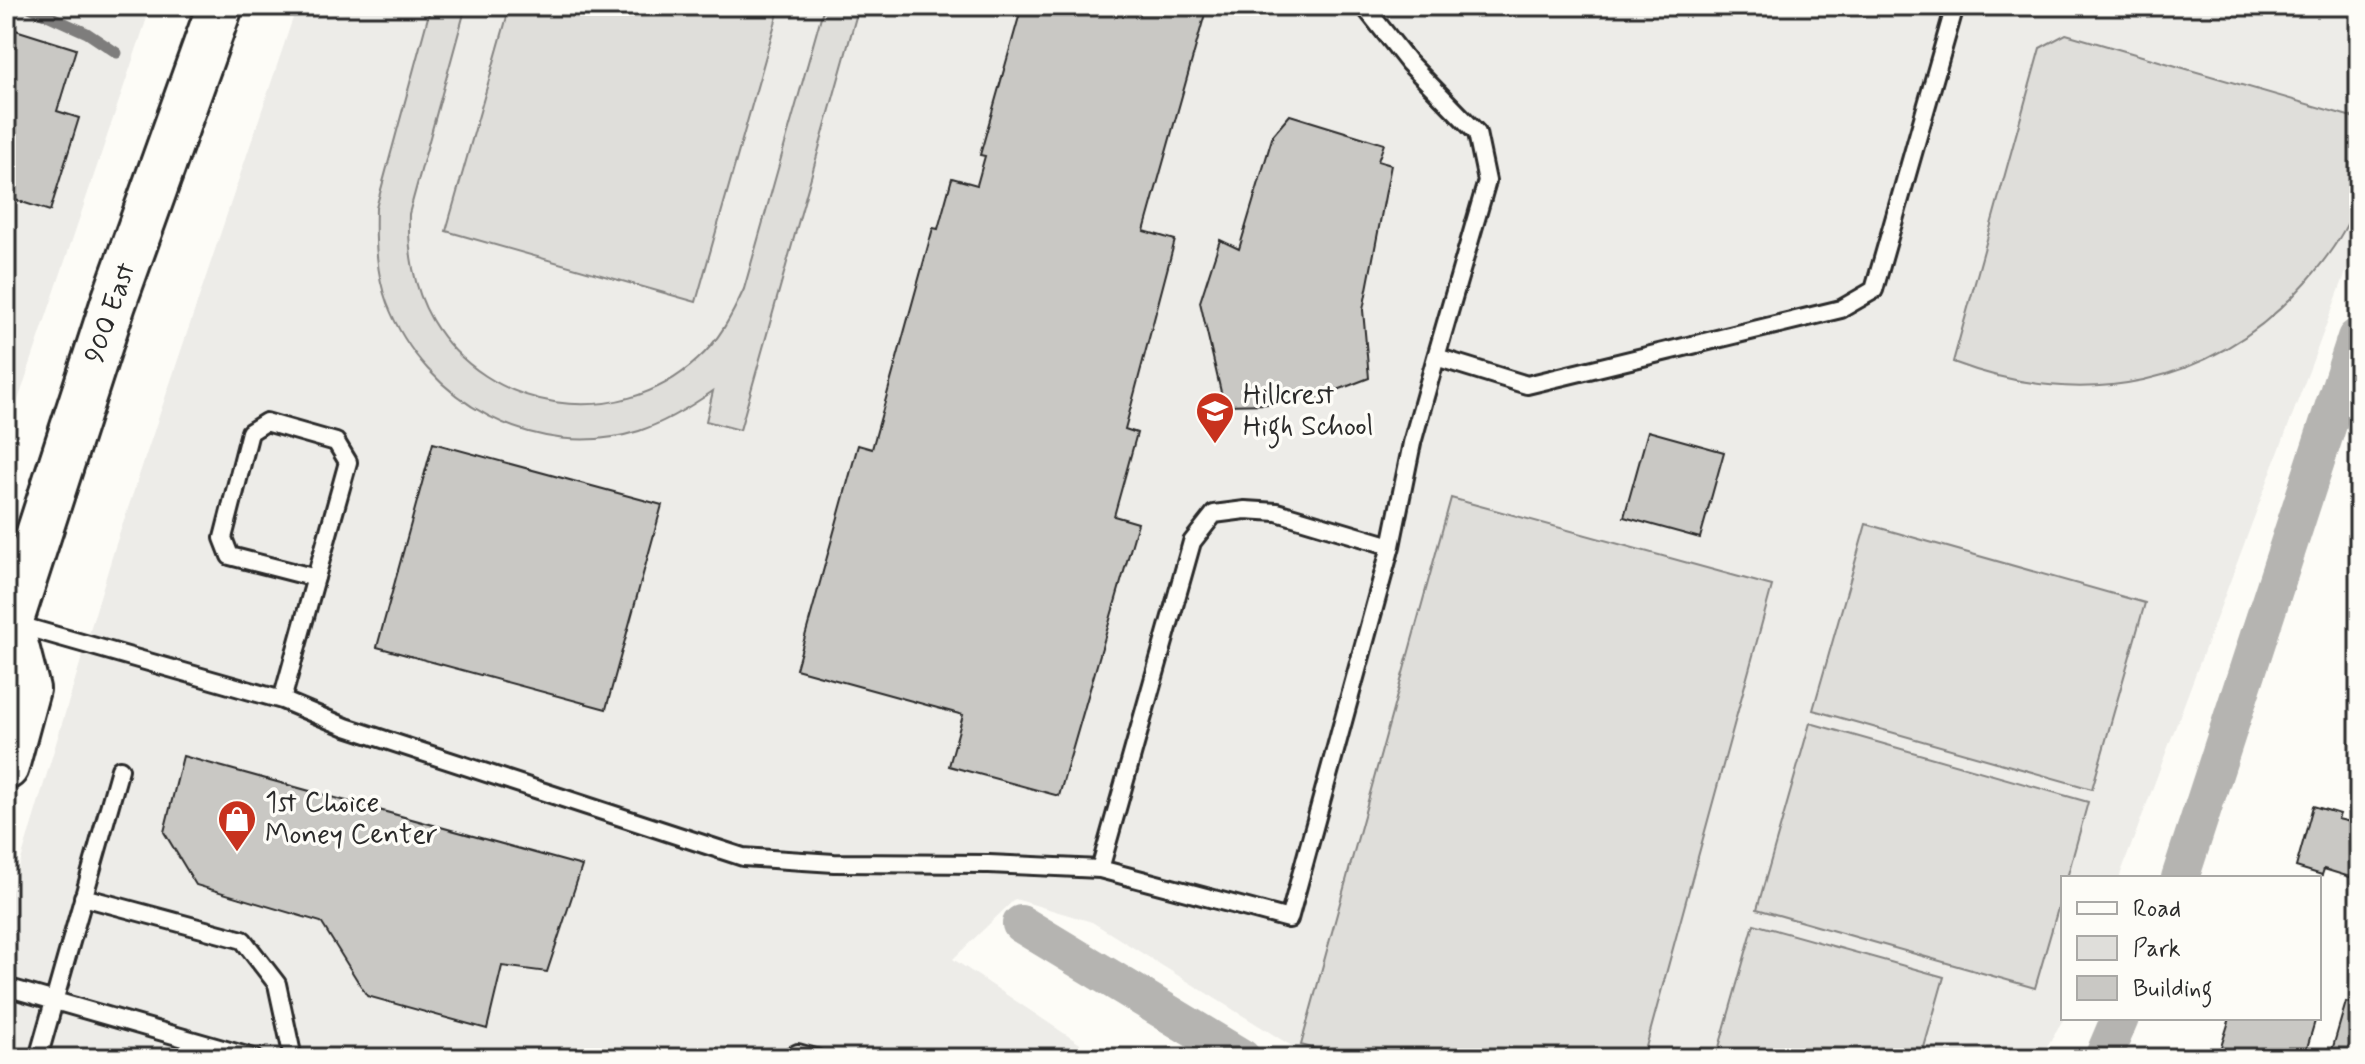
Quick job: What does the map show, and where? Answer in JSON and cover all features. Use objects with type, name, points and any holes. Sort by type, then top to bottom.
[{"type":"main road","name":"900 East","points":[[8,625],[113,304],[220,6]]},
{"type":"main road","points":[[6,767],[27,689],[8,625]]},
{"type":"lane","points":[[8,625],[282,700],[346,727],[743,857],[834,863],[989,864],[1100,869],[1289,919],[1391,546],[1412,443],[1487,181],[1477,133],[1409,63],[1364,6]]},
{"type":"lane","points":[[1436,357],[1527,385],[1841,309],[1874,290],[1955,6]]},
{"type":"lane","points":[[282,700],[316,578],[348,462],[336,442],[266,422],[250,432],[223,538],[230,556],[316,578]]},
{"type":"lane","points":[[1100,869],[1192,542],[1214,514],[1245,510],[1277,512],[1391,546]]},
{"type":"lane","points":[[38,1058],[120,769]]},
{"type":"lane","points":[[83,897],[243,940],[277,984],[293,1058]]},
{"type":"lane","points":[[6,987],[254,1058]]},
{"type":"lane","points":[[788,1058],[798,1053],[816,1058]]},
{"type":"shaded area","points":[[6,6],[151,6],[6,436]]},
{"type":"shaded area","name":"Hillcrest High School","points":[[297,6],[2359,6],[2359,250],[2352,256],[2120,876],[2061,876],[2063,1020],[2040,1058],[1311,1058],[1092,922],[1015,899],[953,959],[1101,1058],[6,1058],[6,910],[115,547]]},
{"type":"green space","points":[[431,6],[466,6],[409,214],[411,256],[420,295],[432,320],[456,351],[486,376],[519,393],[556,402],[593,404],[630,398],[665,383],[705,353],[718,336],[744,289],[824,6],[859,6],[740,430],[706,421],[713,391],[678,414],[639,431],[600,439],[562,438],[524,431],[489,416],[456,395],[428,369],[405,338],[387,303],[380,280],[376,208]]},
{"type":"green space","points":[[510,6],[780,6],[696,302],[446,231]]},
{"type":"green space","points":[[2066,34],[2359,119],[2361,171],[2358,198],[2343,231],[2315,272],[2270,317],[2231,346],[2188,367],[2144,380],[2097,386],[2050,385],[2001,377],[1953,362],[2040,48]]},
{"type":"green space","points":[[1451,498],[1772,586],[1643,1058],[1349,1058],[1301,1045]]},
{"type":"green space","points":[[1866,524],[2145,603],[2092,789],[1813,710]]},
{"type":"green space","points":[[1810,723],[2088,802],[2068,876],[2061,876],[2061,898],[2035,988],[1757,909]]},
{"type":"green space","points":[[1754,924],[1944,977],[1921,1058],[1716,1058]]},
{"type":"building","points":[[1022,6],[1195,6],[1206,10],[1144,231],[1175,240],[1125,429],[1137,433],[1114,516],[1138,523],[1059,796],[949,766],[963,715],[796,669],[858,445],[872,449],[933,228],[938,229],[952,178],[977,185],[985,156],[980,155]]},
{"type":"building","points":[[6,27],[76,49],[57,111],[79,118],[50,211],[6,197],[14,163],[6,160]]},
{"type":"building","points":[[1290,115],[1384,144],[1378,161],[1391,165],[1363,310],[1369,378],[1322,396],[1272,404],[1224,405],[1200,302],[1220,240],[1239,249],[1273,135]]},
{"type":"building","points":[[1648,431],[1724,452],[1700,538],[1624,517]]},
{"type":"building","points":[[433,443],[662,505],[606,709],[377,647]]},
{"type":"building","points":[[183,756],[582,866],[547,972],[502,966],[487,1029],[367,996],[321,922],[196,885],[164,832]]},
{"type":"building","points":[[2313,806],[2340,814],[2338,819],[2359,824],[2359,886],[2352,883],[2353,878],[2324,869],[2322,875],[2296,867]]},
{"type":"building","points":[[2346,1002],[2359,1006],[2359,1058],[2331,1054]]},
{"type":"building","points":[[2229,1020],[2315,1021],[2304,1058],[2248,1058],[2220,1050]]},
{"type":"waterway","points":[[27,6],[87,33],[117,53]]},
{"type":"waterway","points":[[2181,876],[2359,336]]},
{"type":"waterway","points":[[1021,924],[1242,1058]]},
{"type":"waterway","points":[[2103,1058],[2119,1020]]},
{"type":"place","name":"Hillcrest High School","points":[[1215,445]]},
{"type":"place","name":"1st Choice Money Center","points":[[237,853]]}]
